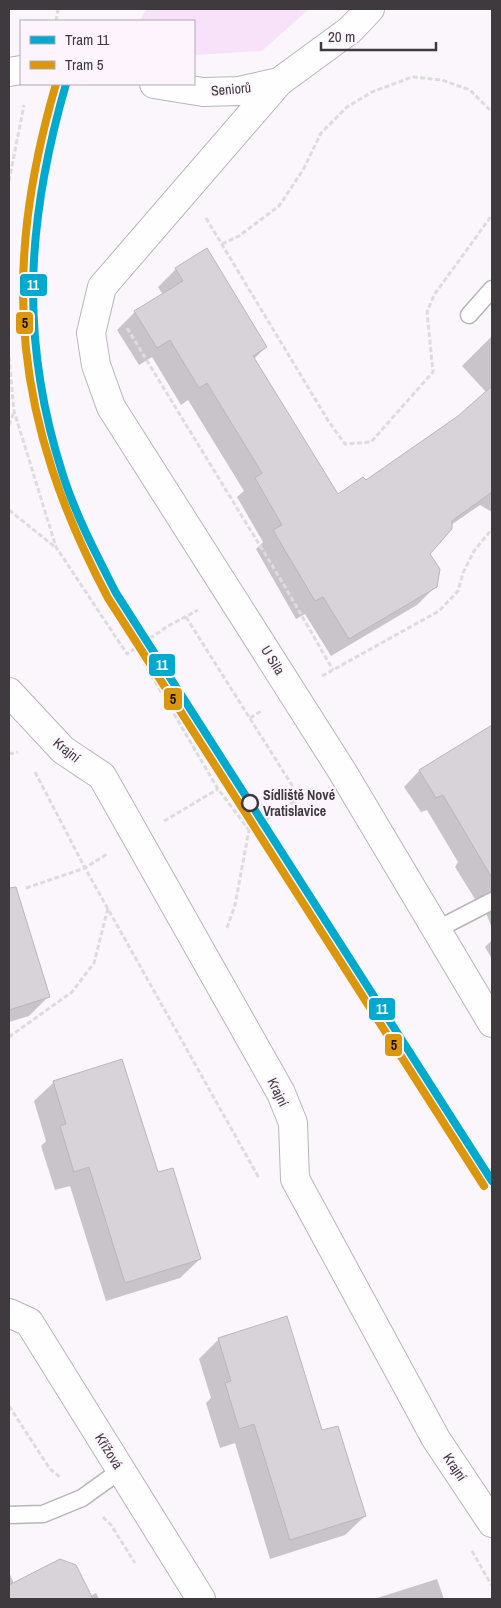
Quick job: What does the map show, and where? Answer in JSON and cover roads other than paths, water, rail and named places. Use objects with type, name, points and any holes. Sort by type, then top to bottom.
[{"type":"street","points":[[279,82],[350,30],[370,9]]},
{"type":"street","name":"Seniorů","points":[[160,85],[203,92],[239,91],[279,82]]},
{"type":"street","name":"U Sila","points":[[279,82],[102,287],[91,333],[96,365],[111,407],[342,771],[492,1023]]},
{"type":"street","name":"Krajní","points":[[9,692],[63,750],[102,776],[281,1094],[293,1123],[295,1179],[436,1438],[492,1524]]},
{"type":"street","name":"Křížová","points":[[9,1314],[29,1322],[201,1599]]},
{"type":"lane","points":[[469,315],[492,289]]},
{"type":"lane","points":[[436,930],[492,902]]},
{"type":"lane","points":[[9,1515],[42,1514],[82,1498],[121,1470]]},
{"type":"tram line","name":"5","points":[[56,85],[38,154],[27,220],[23,284],[26,347],[35,408],[52,470],[76,533],[108,598],[484,1186]]},
{"type":"tram line","name":"11","points":[[66,85],[43,183],[36,230],[33,278],[34,326],[39,373],[48,422],[73,503],[86,534],[116,593],[492,1181]]},
{"type":"place","name":"Sídliště Nové Vratislavice","points":[[250,803]]}]
